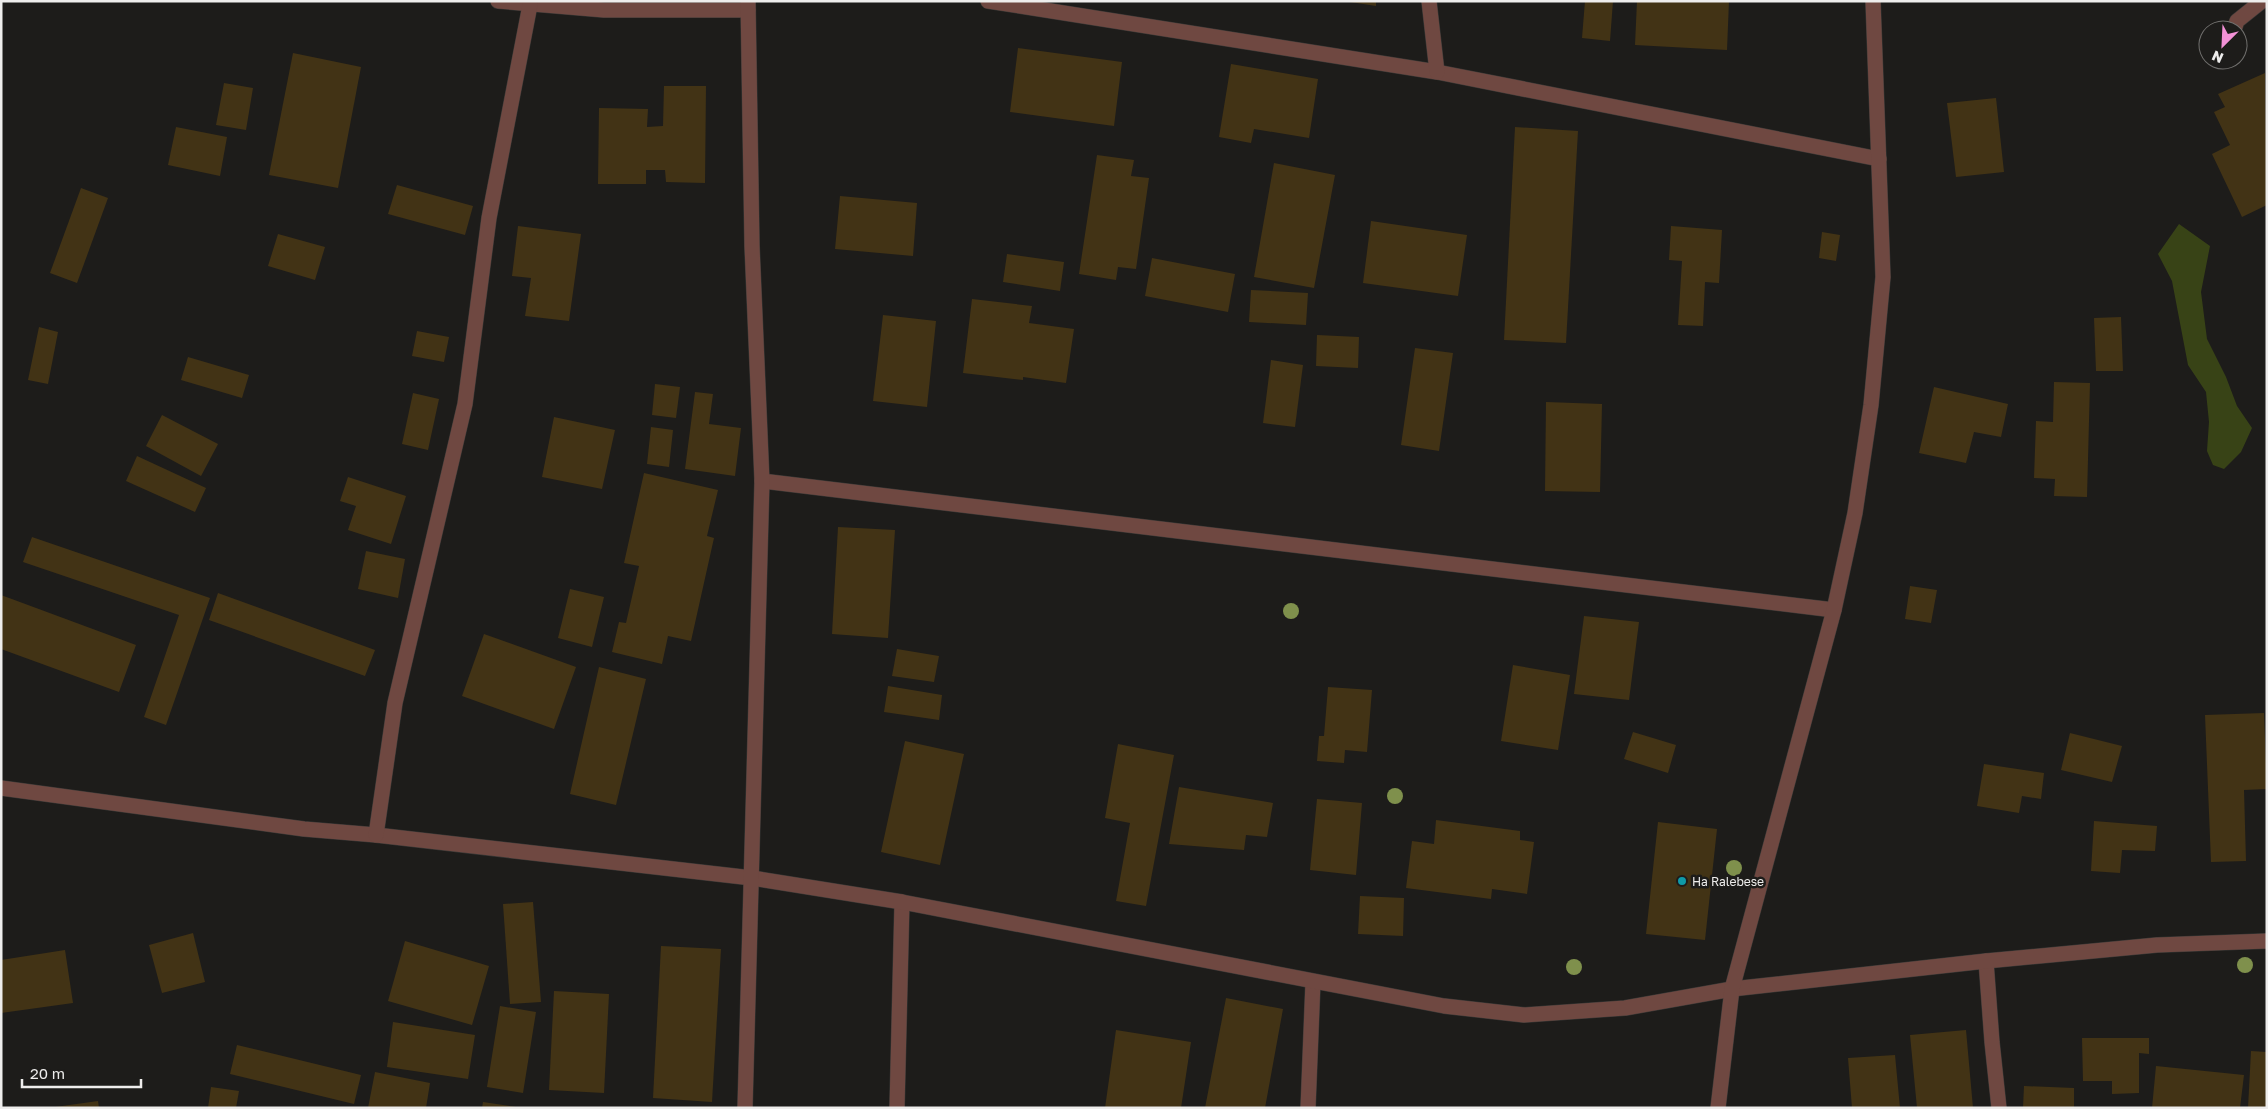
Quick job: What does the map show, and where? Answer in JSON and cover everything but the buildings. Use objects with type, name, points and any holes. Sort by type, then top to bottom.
[{"type":"street","points":[[498,1],[604,10],[748,6],[752,246],[762,481],[745,1108]]},
{"type":"street","points":[[1429,1],[1437,72]]},
{"type":"street","points":[[1718,1108],[1732,989],[1834,610],[1855,514],[1872,395],[1883,277],[1873,1]]},
{"type":"street","points":[[2238,20],[2262,1]]},
{"type":"street","points":[[995,2],[1437,72],[1880,159]]},
{"type":"street","points":[[376,835],[395,703],[465,404],[489,218],[530,5]]},
{"type":"street","points":[[762,481],[1834,610]]},
{"type":"street","points":[[1,788],[304,829],[376,835],[752,878],[902,902],[1444,1006],[1524,1015],[1625,1008],[1732,989],[2157,944],[2267,942]]},
{"type":"street","points":[[897,1108],[902,902]]},
{"type":"street","points":[[1986,961],[1999,1108]]},
{"type":"street","points":[[1308,1108],[1313,982]]},
{"type":"green space","points":[[2179,224],[2210,246],[2201,292],[2207,339],[2226,377],[2237,406],[2252,428],[2241,452],[2224,469],[2213,465],[2207,451],[2209,422],[2206,392],[2188,365],[2172,281],[2158,254]]},
{"type":"place","name":"Ha Ralebese","points":[[1682,881]]}]
